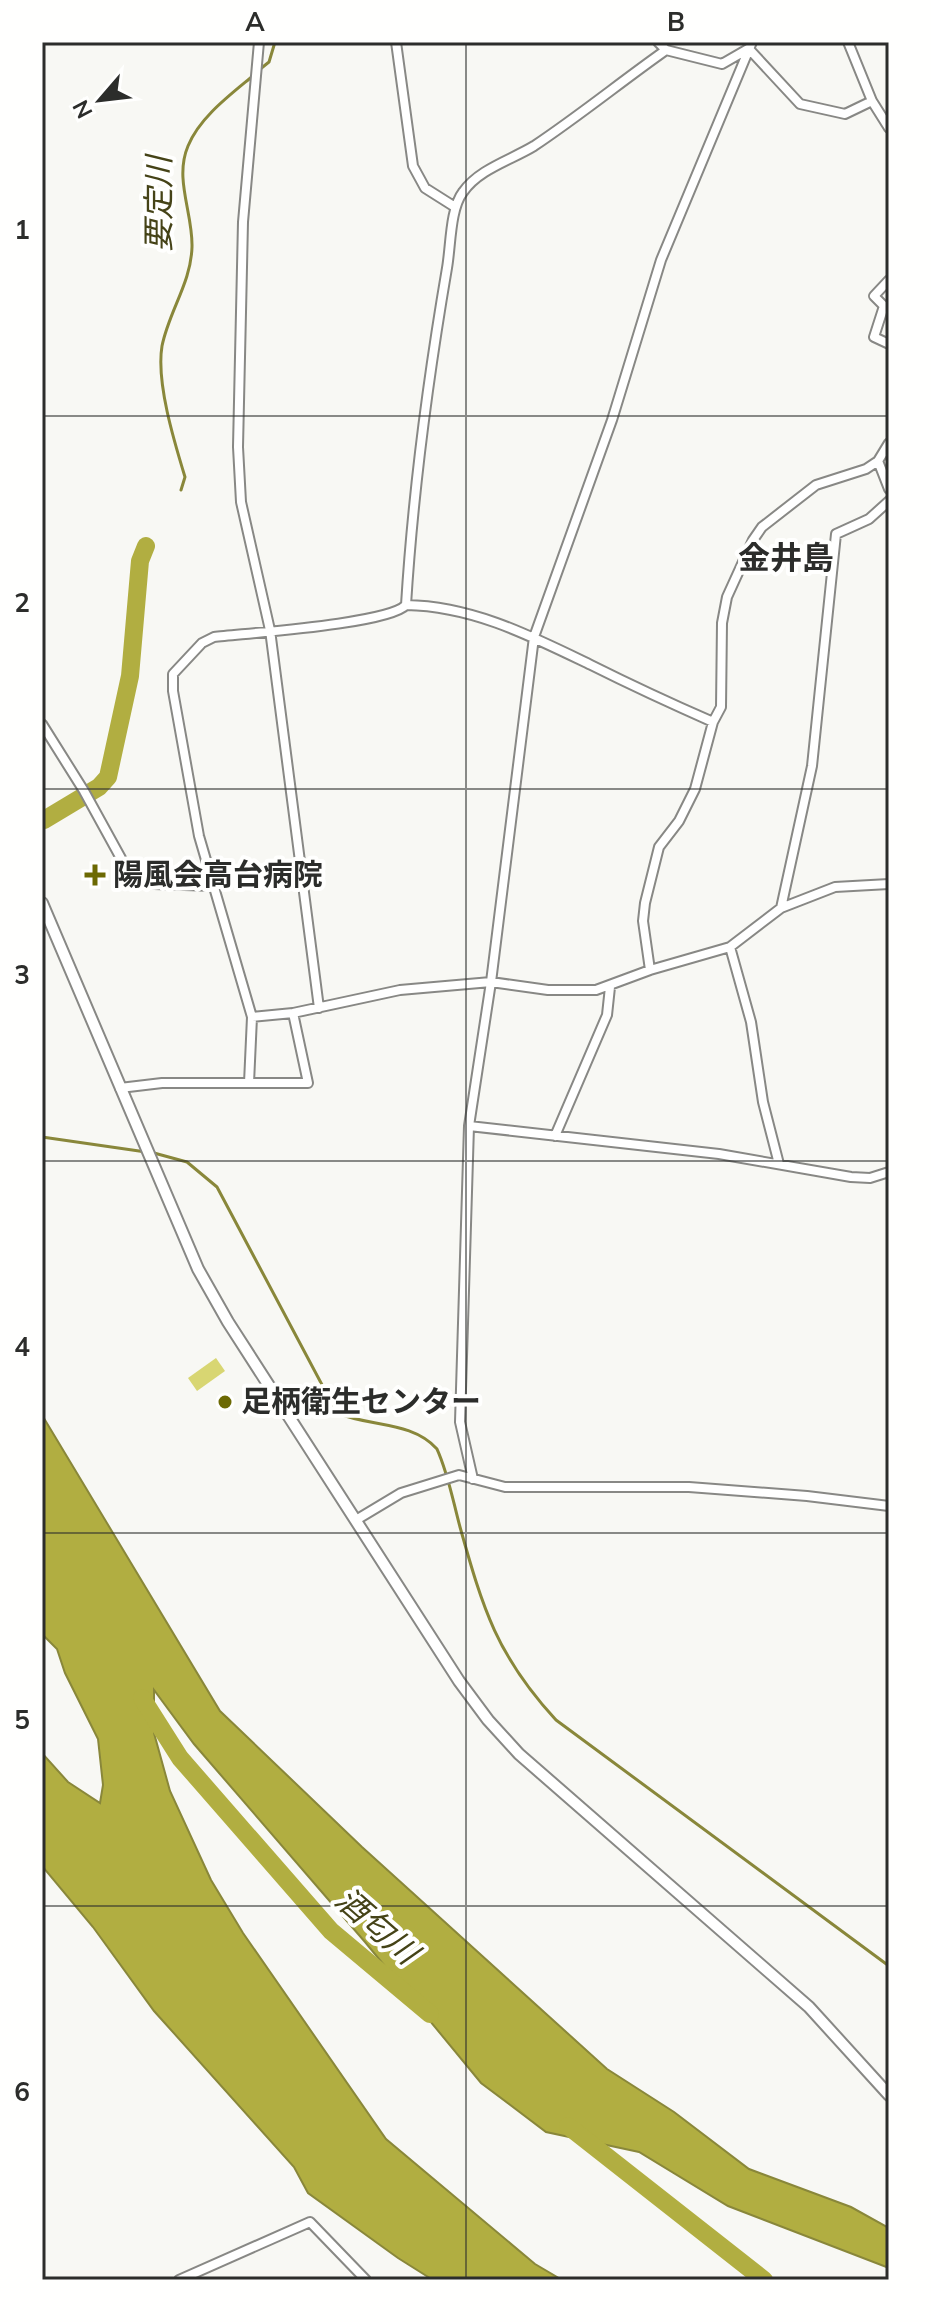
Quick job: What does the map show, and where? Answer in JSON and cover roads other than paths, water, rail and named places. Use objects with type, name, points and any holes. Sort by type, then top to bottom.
[{"type":"street","points":[[259,42],[243,222],[238,447],[241,502],[270,630],[319,1008]]},
{"type":"street","points":[[396,42],[413,166],[425,188],[455,207]]},
{"type":"street","points":[[658,42],[666,50],[722,64],[733,60],[751,46]]},
{"type":"street","points":[[848,42],[872,101],[889,128]]},
{"type":"street","points":[[751,46],[800,104],[845,114],[872,101]]},
{"type":"street","points":[[473,1479],[460,1422],[469,1126],[491,982],[534,637],[612,420],[661,260],[751,46]]},
{"type":"street","points":[[249,1083],[252,1017],[199,836],[173,691],[173,674],[207,640],[349,621],[399,612],[406,605],[411,522],[455,207],[464,190],[480,176],[533,146],[666,50]]},
{"type":"street","points":[[889,280],[874,296],[884,306],[874,337],[889,344]]},
{"type":"street","points":[[650,970],[643,921],[645,903],[659,847],[679,821],[695,789],[713,722],[721,707],[722,623],[727,597],[762,527],[816,485],[866,469],[878,461],[889,443]]},
{"type":"street","points":[[878,461],[889,489]]},
{"type":"street","points":[[781,908],[812,766],[836,534],[869,519],[889,501]]},
{"type":"street","points":[[406,605],[434,605],[463,611],[534,637],[713,722]]},
{"type":"street","points":[[42,724],[123,862],[136,878],[154,884],[214,886]]},
{"type":"street","points":[[252,1017],[293,1013],[400,990],[491,982],[577,992],[610,987],[650,970],[730,947],[781,908],[835,887],[889,884]]},
{"type":"street","points":[[42,903],[198,1269],[228,1322],[459,1681],[508,1743],[809,2007],[889,2095]]},
{"type":"street","points":[[730,947],[751,1022],[763,1102],[779,1164]]},
{"type":"street","points":[[555,1136],[607,1015],[610,987]]},
{"type":"street","points":[[120,1088],[162,1083],[308,1083],[293,1013]]},
{"type":"street","points":[[469,1126],[719,1154],[851,1177],[870,1178],[889,1172]]},
{"type":"street","points":[[356,1520],[401,1493],[459,1475],[505,1487],[689,1487],[889,1506]]},
{"type":"street","points":[[179,2280],[310,2222],[361,2278]]},
{"type":"water","points":[[42,1415],[220,1711],[362,1847],[607,2069],[674,2112],[749,2169],[851,2207],[889,2228],[889,2268],[728,2206],[639,2152],[546,2132],[481,2083],[365,1942],[194,1744],[154,1690],[154,1733],[170,1791],[211,1880],[243,1933],[386,2139],[535,2264],[562,2280],[433,2280],[308,2193],[294,2167],[154,2011],[93,1927],[42,1866],[42,1753],[68,1782],[100,1803],[103,1785],[98,1739],[65,1673],[57,1649],[42,1634]]},
{"type":"waterway","name":"要定川","points":[[259,70],[269,62],[275,42]]},
{"type":"waterway","name":"要定川","points":[[181,490],[185,477],[167,412],[161,360],[165,333],[191,260],[192,234],[183,183],[184,158],[200,125],[254,75]]},
{"type":"waterway","name":"要定川","points":[[44,820],[99,787],[108,777],[130,676],[140,561],[146,546]]},
{"type":"waterway","points":[[42,1137],[146,1152]]},
{"type":"waterway","points":[[154,1153],[187,1162],[217,1187],[337,1413],[403,1429],[427,1440],[437,1449],[476,1583],[494,1630],[519,1674],[556,1720],[889,1966]]},
{"type":"waterway","name":"酒匂川","points":[[142,1698],[180,1758],[331,1931],[430,2014]]},
{"type":"waterway","name":"酒匂川","points":[[568,2126],[764,2280]]},
{"type":"place","name":"陽風会高台病院","points":[[95,875]]},
{"type":"place","name":"足柄衛生センター","points":[[225,1402]]},
{"type":"district","name":"金井島","points":[[786,558]]}]
